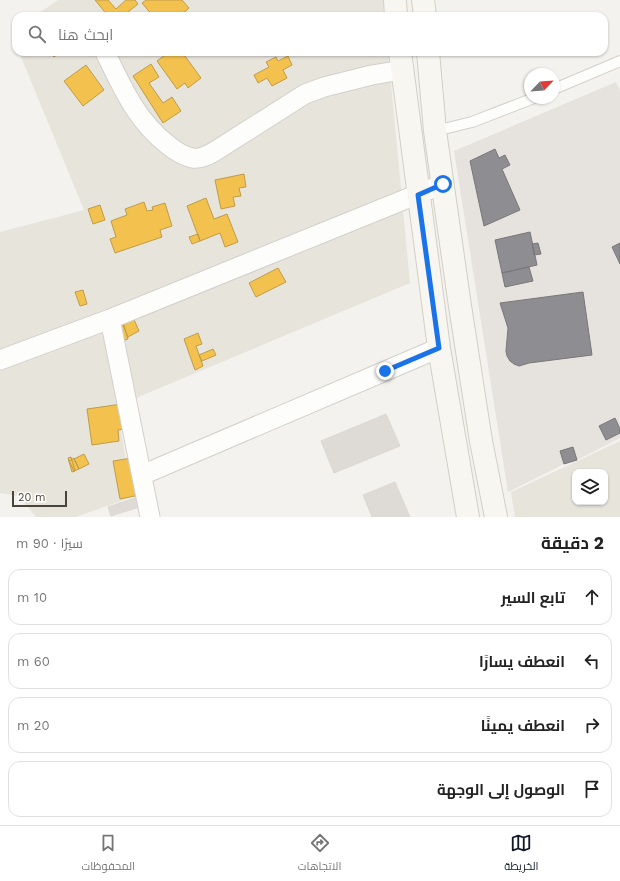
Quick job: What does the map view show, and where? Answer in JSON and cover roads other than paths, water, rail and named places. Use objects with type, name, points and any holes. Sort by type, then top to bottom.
[{"type":"main road","points":[[395,0],[396,12]]},
{"type":"main road","points":[[423,0],[424,12]]},
{"type":"main road","points":[[428,56],[435,131],[460,306],[481,441],[496,517]]},
{"type":"main road","points":[[401,61],[439,348],[468,517]]},
{"type":"street","points":[[107,56],[123,90],[138,115],[157,136],[175,150],[192,158],[206,156],[305,94],[324,87],[372,74],[401,61]]},
{"type":"street","points":[[0,360],[110,319],[443,184]]},
{"type":"street","points":[[110,319],[150,517]]},
{"type":"street","points":[[142,475],[439,348]]},
{"type":"lane","points":[[560,86],[620,60]]},
{"type":"lane","points":[[435,131],[472,122],[524,102]]}]
